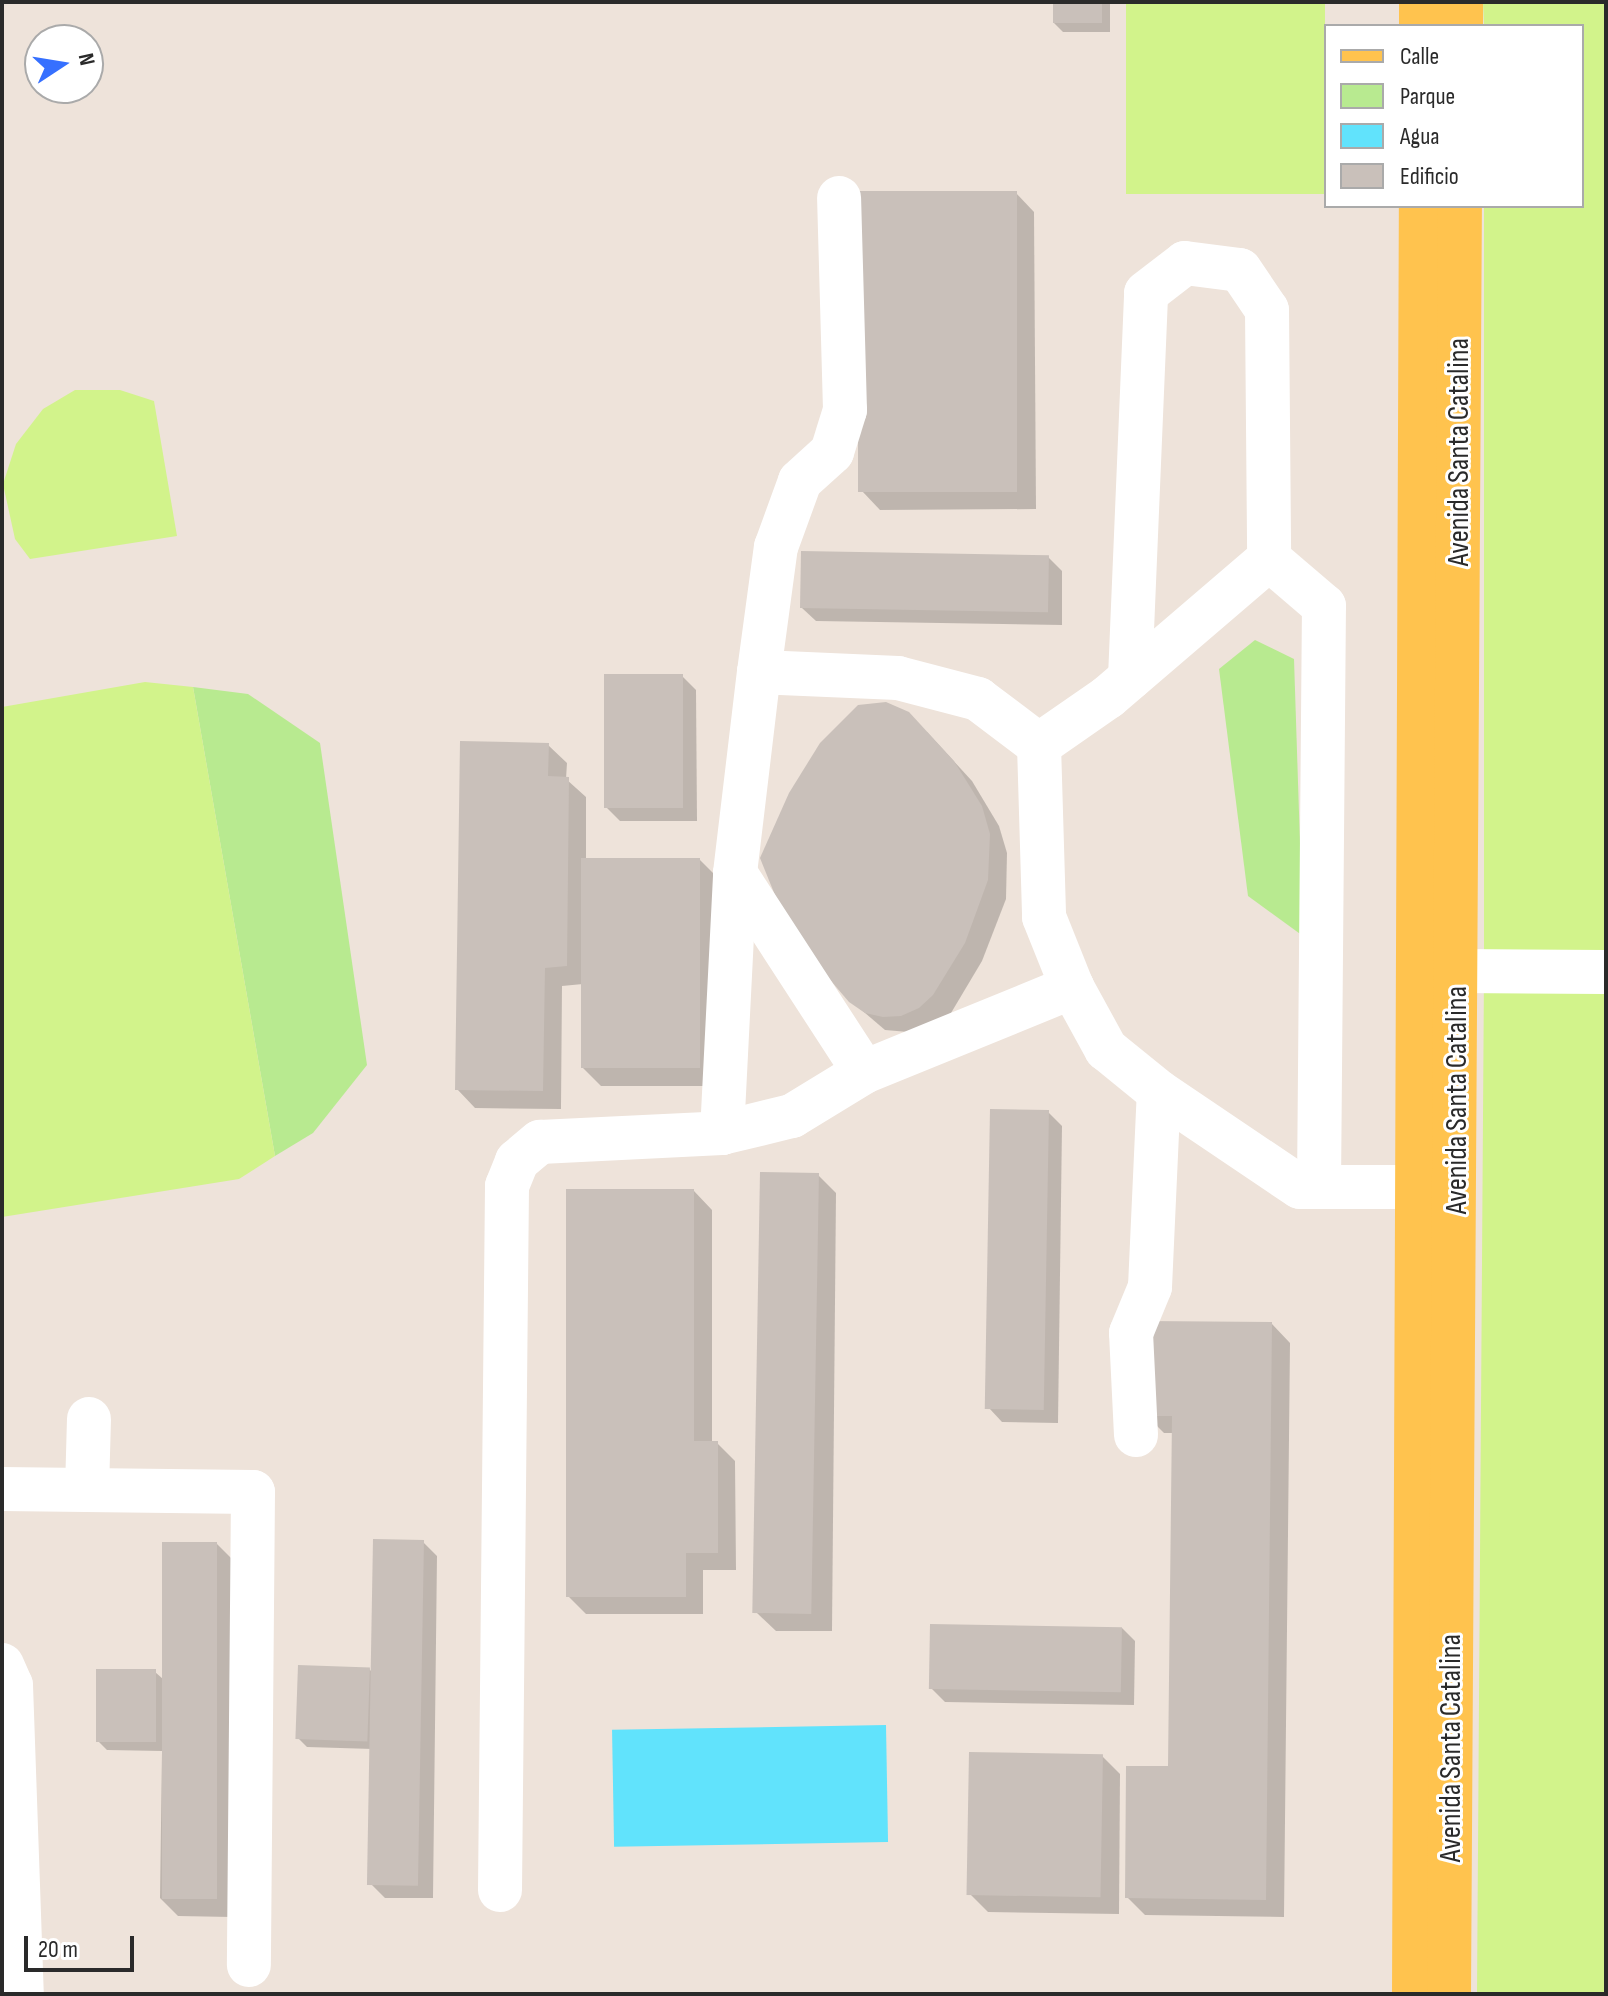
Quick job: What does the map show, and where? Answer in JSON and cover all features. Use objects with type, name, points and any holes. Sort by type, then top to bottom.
[{"type":"main road","points":[[1421,2],[1421,24]]},
{"type":"main road","points":[[1461,2],[1461,24]]},
{"type":"main road","name":"Avenida Santa Catalina","points":[[1414,1994],[1421,208]]},
{"type":"main road","name":"Avenida Santa Catalina","points":[[1449,1994],[1458,971],[1460,208]]},
{"type":"lane","points":[[722,1133],[735,873],[776,547],[800,481],[832,452],[845,410],[839,198]]},
{"type":"lane","points":[[1130,678],[1146,293],[1185,263],[1240,270],[1267,310],[1269,559],[1324,606],[1319,1187]]},
{"type":"lane","points":[[1039,745],[1130,678],[1269,559]]},
{"type":"lane","points":[[759,672],[911,681],[978,699],[1039,745]]},
{"type":"lane","points":[[1039,745],[1044,917],[1072,987],[1106,1049],[1159,1092],[1300,1187],[1417,1187]]},
{"type":"lane","points":[[735,873],[864,1072]]},
{"type":"lane","points":[[1458,971],[1606,972]]},
{"type":"lane","points":[[500,1890],[507,1186],[517,1161],[540,1142],[722,1133],[792,1116],[864,1072],[1072,987]]},
{"type":"lane","points":[[1136,1435],[1131,1333],[1150,1287],[1159,1092]]},
{"type":"lane","points":[[87,1490],[89,1419]]},
{"type":"lane","points":[[2,1489],[253,1492],[249,1965]]},
{"type":"lane","points":[[2,1665],[11,1685],[22,1994]]},
{"type":"green space","points":[[1126,2],[1325,2],[1324,194],[1126,194]]},
{"type":"green space","points":[[1483,2],[1606,2],[1606,1994],[1477,1994],[1484,971],[1484,208],[1584,208],[1584,24],[1484,24]]},
{"type":"green space","points":[[75,390],[120,390],[154,401],[177,536],[30,559],[15,539],[3,484],[16,444],[43,409]]},
{"type":"green space","points":[[1255,640],[1294,659],[1303,936],[1248,896],[1219,669]]},
{"type":"green space","points":[[145,682],[193,687],[275,1156],[239,1179],[2,1217],[2,707]]},
{"type":"green space","points":[[193,687],[248,694],[320,743],[367,1065],[313,1133],[275,1156]]},
{"type":"water","points":[[886,1725],[888,1842],[614,1847],[612,1730]]},
{"type":"building","points":[[1053,2],[1102,2],[1102,23],[1053,23]]},
{"type":"building","points":[[858,191],[1017,191],[1017,492],[858,492]]},
{"type":"building","points":[[801,551],[1049,555],[1048,612],[800,608]]},
{"type":"building","points":[[604,674],[683,674],[683,808],[604,808]]},
{"type":"building","points":[[886,702],[909,712],[954,761],[982,806],[990,834],[988,880],[965,943],[933,995],[919,1008],[901,1016],[883,1017],[865,1013],[849,1002],[802,947],[781,910],[760,858],[789,793],[820,743],[858,705]]},
{"type":"building","points":[[460,741],[549,743],[548,776],[569,777],[567,966],[545,968],[543,1091],[455,1090]]},
{"type":"building","points":[[581,858],[700,858],[700,1068],[581,1068]]},
{"type":"building","points":[[990,1109],[1049,1110],[1044,1410],[985,1409]]},
{"type":"building","points":[[760,1172],[819,1173],[811,1614],[752,1613]]},
{"type":"building","points":[[566,1189],[694,1189],[694,1441],[718,1441],[718,1553],[686,1553],[686,1597],[566,1597]]},
{"type":"building","points":[[1145,1321],[1272,1322],[1266,1900],[1125,1898],[1126,1766],[1168,1766],[1172,1416],[1144,1416]]},
{"type":"building","points":[[373,1539],[424,1540],[418,1886],[367,1885]]},
{"type":"building","points":[[162,1542],[217,1542],[217,1899],[162,1899]]},
{"type":"building","points":[[930,1624],[1122,1627],[1121,1692],[929,1689]]},
{"type":"building","points":[[298,1665],[370,1668],[367,1741],[295,1739]]},
{"type":"building","points":[[96,1669],[156,1669],[156,1742],[96,1742]]},
{"type":"building","points":[[969,1752],[1103,1754],[1100,1897],[967,1895]]}]
